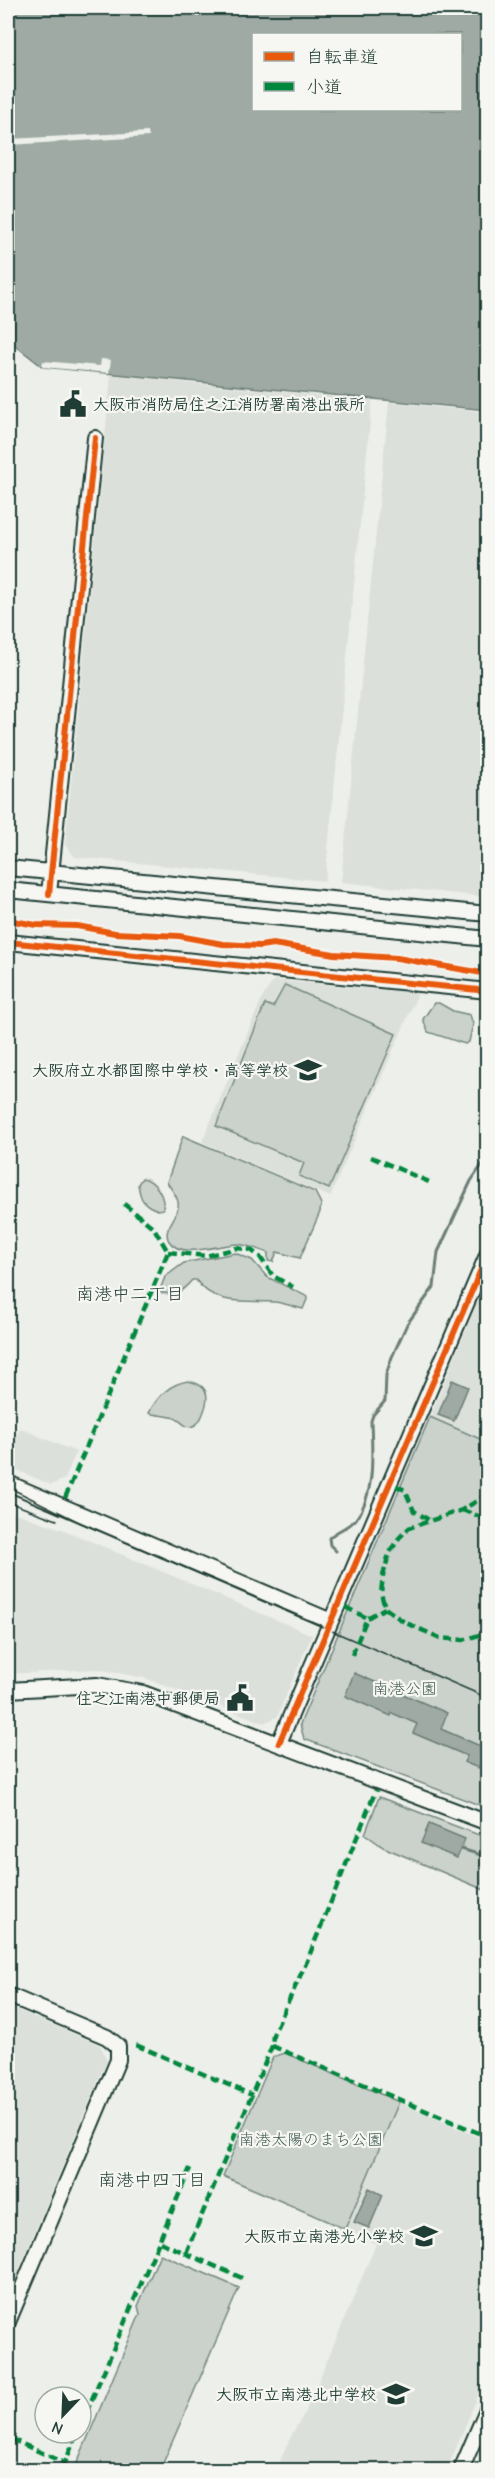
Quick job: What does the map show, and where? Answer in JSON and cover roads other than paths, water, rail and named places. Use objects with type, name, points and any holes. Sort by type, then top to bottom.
[{"type":"street","points":[[49,894],[95,438]]},
{"type":"street","points":[[8,868],[488,914]]},
{"type":"street","points":[[8,890],[488,939]]},
{"type":"street","points":[[8,942],[488,991]]},
{"type":"street","points":[[279,1743],[488,1253]]},
{"type":"street","points":[[8,1483],[331,1621]]},
{"type":"street","points":[[8,1690],[97,1685],[143,1692],[488,1823]]},
{"type":"street","points":[[8,1995],[107,2037],[118,2046],[118,2060],[8,2322]]},
{"type":"street","points":[[461,2470],[488,2407]]},
{"type":"waterway","points":[[336,1551],[330,1545],[329,1538],[356,1519],[367,1497],[371,1472],[371,1421],[373,1415],[385,1401],[386,1375],[392,1357],[407,1324],[434,1287],[438,1252],[471,1181],[488,1156]]},
{"type":"waterway","points":[[461,1849],[488,1857]]},
{"type":"tram line","points":[[8,1487],[81,1523],[488,1698]]},
{"type":"tram line","points":[[8,1502],[57,1520]]},
{"type":"place","name":"大阪市消防局住之江消防署南港出張所","points":[[73,404]]},
{"type":"place","name":"大阪府立水都国際中学校・高等学校","points":[[308,1070]]},
{"type":"place","name":"住之江南港中郵便局","points":[[240,1698]]},
{"type":"place","name":"大阪市立南港光小学校","points":[[424,2236]]},
{"type":"place","name":"大阪市立南港北中学校","points":[[396,2394]]},
{"type":"district","name":"南港中二丁目","points":[[130,1294]]},
{"type":"district","name":"南港中四丁目","points":[[152,2180]]},
{"type":"park label","name":"南港公園","points":[[405,1688]]},
{"type":"park label","name":"南港太陽のまち公園","points":[[311,2139]]}]
